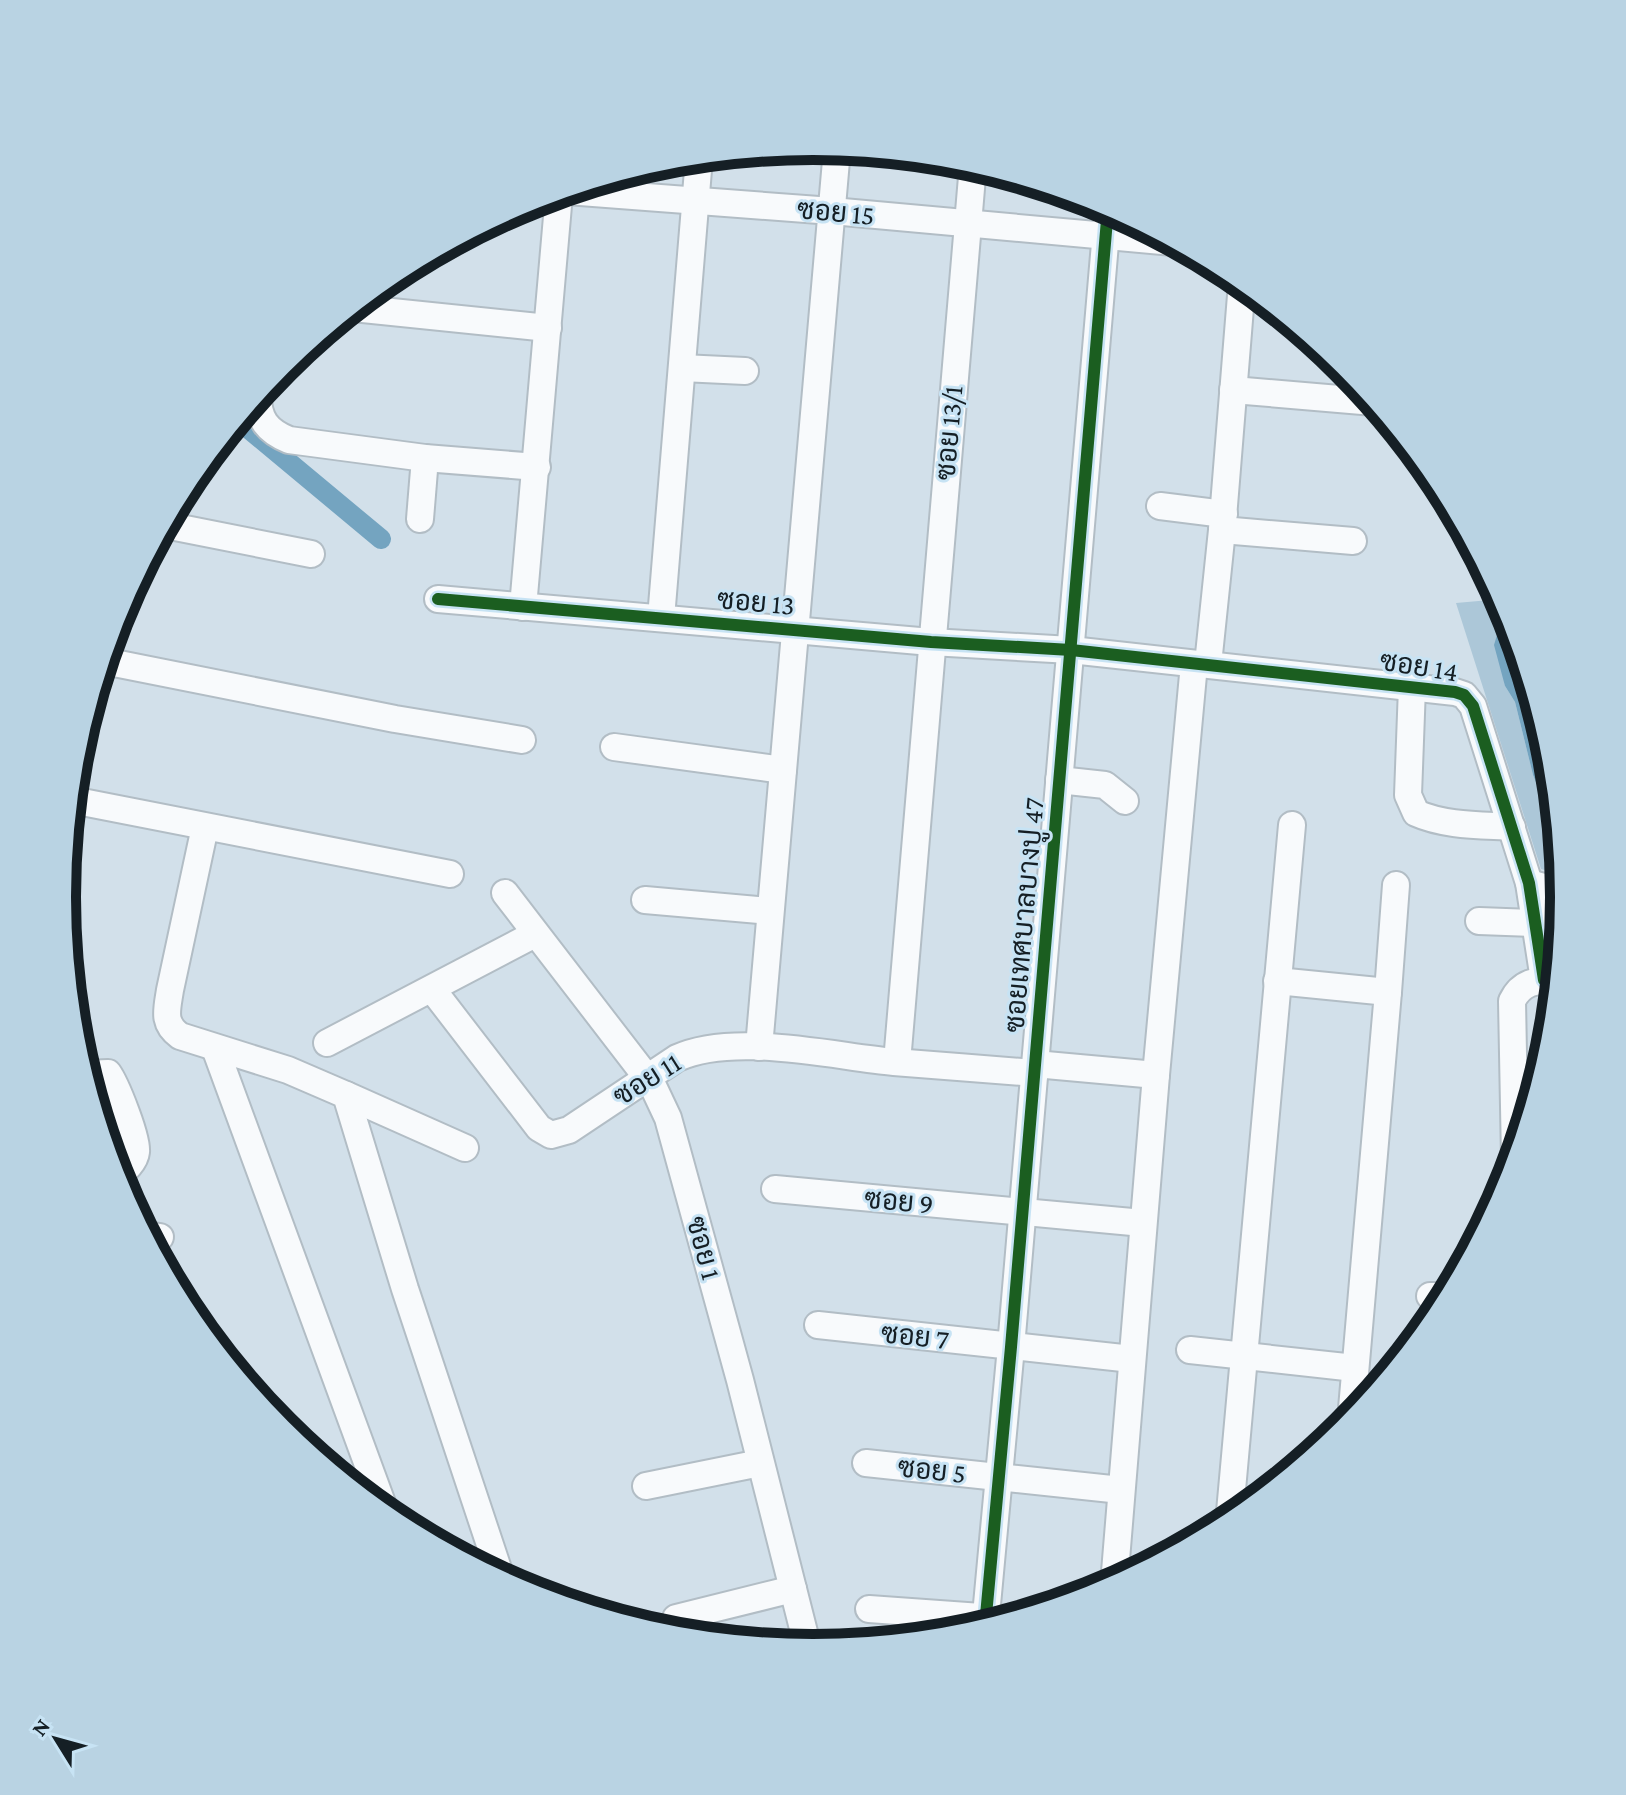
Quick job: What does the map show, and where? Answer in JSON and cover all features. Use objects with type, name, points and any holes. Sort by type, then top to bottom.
[{"type":"street","points":[[759,1047],[836,161]]},
{"type":"street","points":[[661,618],[698,170]]},
{"type":"street","name":"ซอย 13/1","points":[[897,1062],[972,178]]},
{"type":"street","name":"ซอย 15","points":[[598,193],[1144,239]]},
{"type":"street","points":[[523,607],[558,207]]},
{"type":"street","name":"ซอยเทศบาลบางปู 47","points":[[993,1612],[997,1477],[1011,1347],[1106,222]]},
{"type":"street","points":[[1115,1569],[1156,1075],[1201,664],[1223,522],[1241,298]]},
{"type":"street","points":[[369,310],[548,328]]},
{"type":"street","points":[[682,368],[745,371]]},
{"type":"street","points":[[1233,390],[1356,401]]},
{"type":"street","points":[[259,412],[274,434],[289,440],[425,458],[537,467]]},
{"type":"street","points":[[420,519],[425,458]]},
{"type":"street","points":[[1160,506],[1223,522],[1353,541]]},
{"type":"street","points":[[176,527],[311,554]]},
{"type":"street","name":"ซอย 13","points":[[438,599],[931,642],[1071,650]]},
{"type":"street","name":"ซอย 14","points":[[1071,650],[1455,692],[1469,699],[1529,883],[1546,965]]},
{"type":"street","points":[[114,663],[395,719],[522,740]]},
{"type":"street","points":[[1412,687],[1408,795],[1416,813],[1463,824],[1512,827]]},
{"type":"street","points":[[614,747],[783,770]]},
{"type":"street","points":[[1059,780],[1105,785],[1125,801]]},
{"type":"street","points":[[82,802],[450,874]]},
{"type":"street","points":[[1231,1504],[1292,825]]},
{"type":"street","points":[[205,827],[166,1016],[168,1025],[180,1036],[288,1070],[465,1148]]},
{"type":"street","points":[[1529,883],[1550,888]]},
{"type":"street","points":[[1353,1399],[1396,885]]},
{"type":"street","name":"ซอย 1","points":[[505,893],[645,1077],[668,1118],[804,1634]]},
{"type":"street","points":[[645,900],[770,911]]},
{"type":"street","points":[[1479,921],[1536,923]]},
{"type":"street","points":[[327,1043],[535,934]]},
{"type":"street","points":[[1277,981],[1388,992]]},
{"type":"street","points":[[1514,1123],[1512,1001],[1521,986],[1545,981]]},
{"type":"street","name":"ซอย 11","points":[[432,989],[539,1128],[551,1135],[569,1130],[645,1077],[696,1049],[720,1046],[759,1047],[897,1062],[1156,1075]]},
{"type":"street","points":[[215,1048],[378,1492]]},
{"type":"street","points":[[98,1073],[108,1073],[114,1082],[131,1130],[136,1152],[127,1166]]},
{"type":"street","points":[[346,1095],[405,1289],[496,1562]]},
{"type":"street","name":"ซอย 9","points":[[775,1189],[1143,1223]]},
{"type":"street","name":"ซอย 7","points":[[818,1325],[1132,1359]]},
{"type":"street","points":[[1190,1350],[1355,1368]]},
{"type":"street","points":[[646,1486],[760,1463]]},
{"type":"street","name":"ซอย 5","points":[[866,1463],[1121,1490]]},
{"type":"street","points":[[676,1618],[793,1589]]},
{"type":"street","points":[[869,1609],[965,1618]]},
{"type":"shaded area","points":[[1487,600],[1501,633],[1505,686],[1515,702],[1533,775],[1544,803],[1549,871],[1541,869],[1456,603]]},
{"type":"water","points":[[1499,628],[1525,707],[1544,803],[1533,775],[1515,702],[1505,686],[1494,645]]},
{"type":"waterway","points":[[246,427],[381,539]]},
{"type":"cycle path","points":[[986,1613],[1107,222]]},
{"type":"cycle path","points":[[438,599],[931,642],[1071,650],[1464,695],[1473,706],[1529,883],[1544,980]]}]
